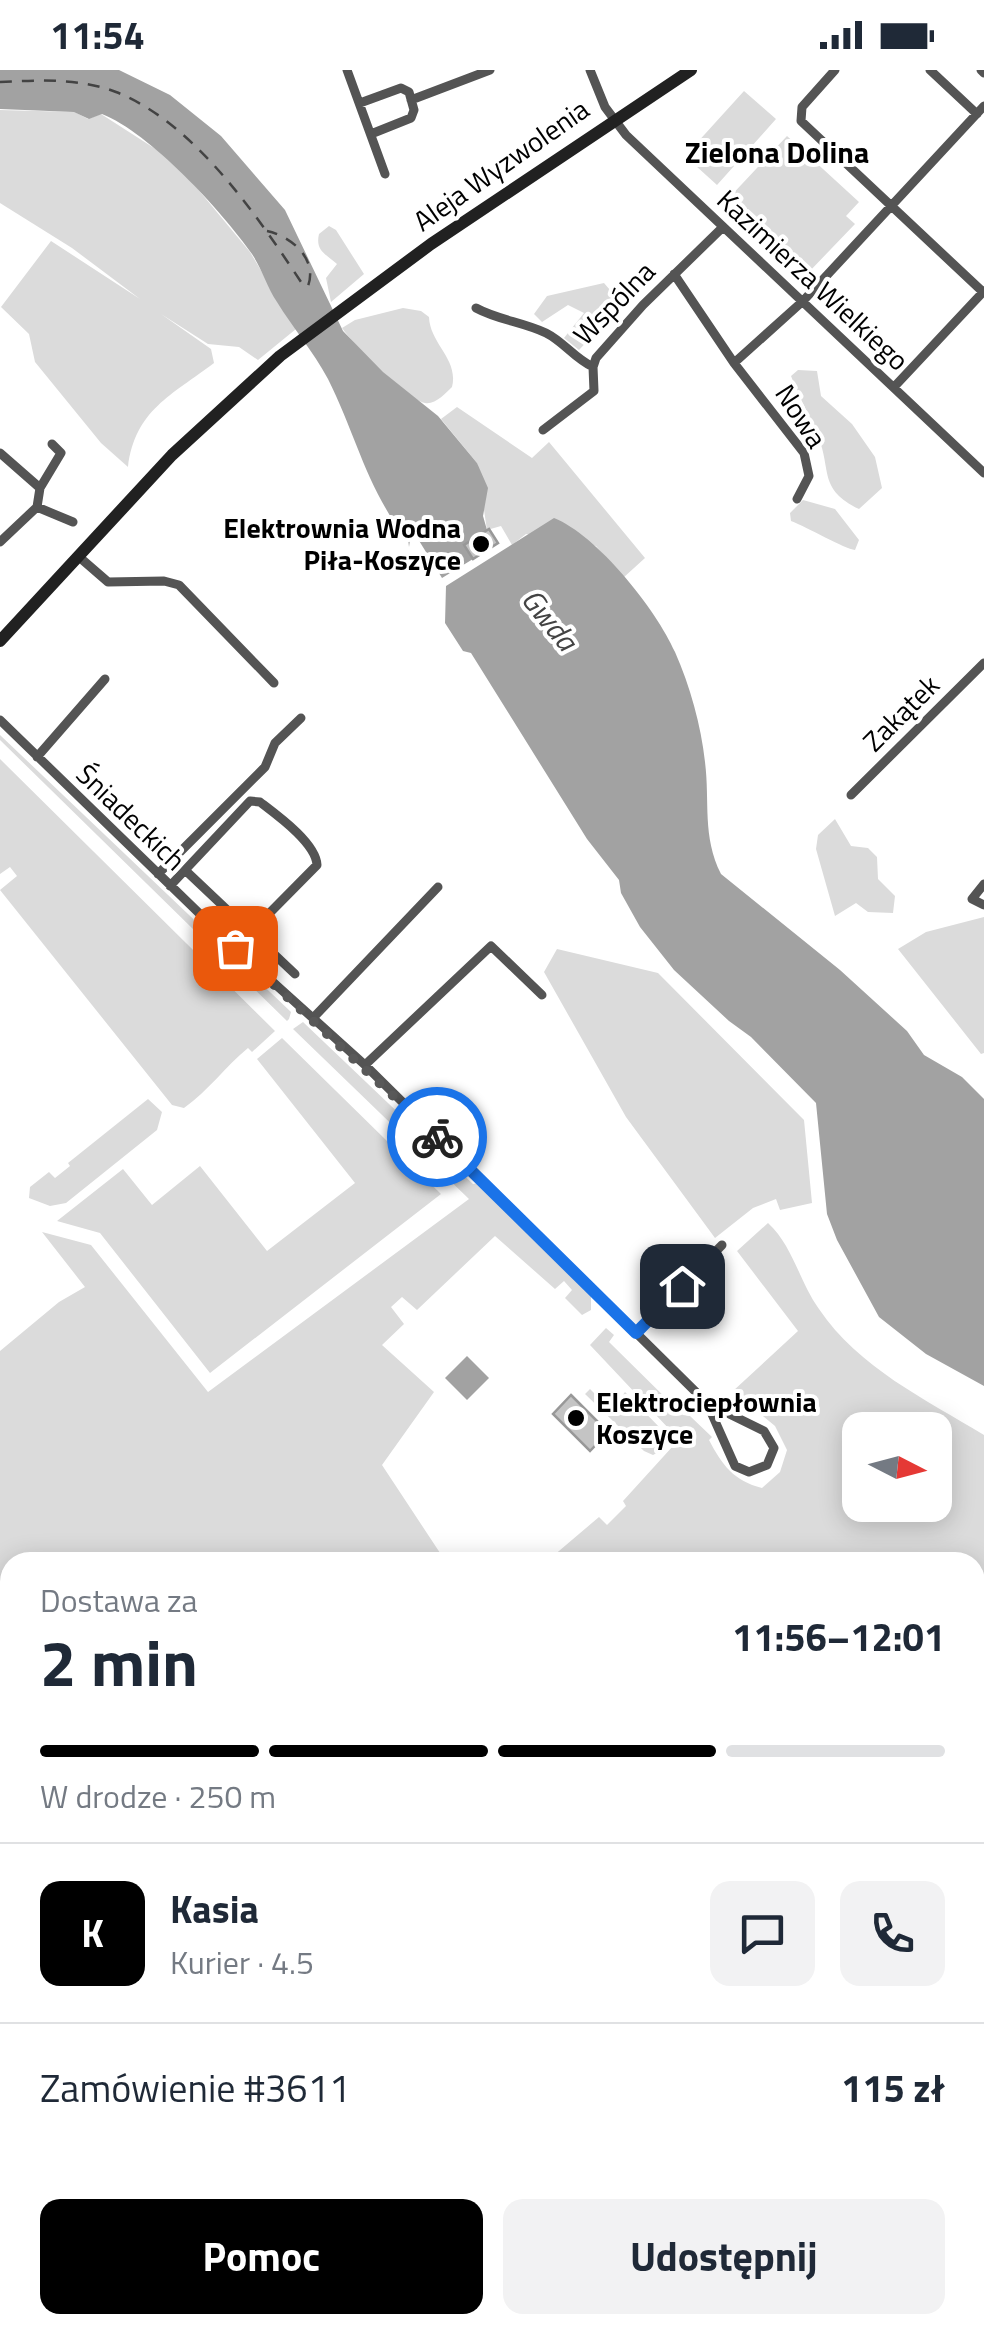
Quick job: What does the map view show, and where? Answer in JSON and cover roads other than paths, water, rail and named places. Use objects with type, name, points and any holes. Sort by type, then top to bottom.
[{"type":"street","points":[[347,70],[385,174]]},
{"type":"street","points":[[412,100],[490,70]]},
{"type":"street","points":[[590,70],[613,119]]},
{"type":"street","name":"Aleja Wyzwolenia","points":[[78,556],[172,455],[258,375],[344,307],[613,119],[690,70]]},
{"type":"street","points":[[835,70],[802,107],[799,117],[984,292],[894,386]]},
{"type":"street","points":[[734,363],[802,301],[981,110],[930,70]]},
{"type":"street","points":[[360,103],[401,88],[412,100],[414,110],[410,118],[371,134]]},
{"type":"street","name":"Kazimierza Wielkiego","points":[[613,119],[984,472]]},
{"type":"street","name":"Wspólna","points":[[476,308],[494,318],[546,333],[576,359],[593,367],[608,345],[723,227]]},
{"type":"street","name":"Nowa","points":[[674,274],[734,363],[804,453],[808,476],[797,499]]},
{"type":"street","points":[[544,430],[594,391],[593,367]]},
{"type":"street","points":[[0,542],[37,507],[40,488],[61,452],[52,444]]},
{"type":"street","points":[[0,453],[40,488]]},
{"type":"street","points":[[37,507],[73,522]]},
{"type":"street","points":[[0,641],[78,556],[108,582],[164,581],[182,587],[274,683]]},
{"type":"street","name":"Zakątek","points":[[851,795],[982,668]]},
{"type":"street","points":[[37,756],[105,679]]},
{"type":"street","points":[[158,874],[264,768],[275,743],[302,718]]},
{"type":"street","name":"Śniadeckich","points":[[0,720],[235,948],[365,1066],[707,1403]]},
{"type":"street","points":[[170,886],[250,801],[260,802],[314,851],[317,864],[235,948]]},
{"type":"street","points":[[185,870],[295,974]]},
{"type":"street","points":[[984,884],[972,899],[984,905]]},
{"type":"street","points":[[313,1018],[438,887]]},
{"type":"street","points":[[365,1066],[491,946],[542,995]]},
{"type":"street","points":[[636,1333],[722,1245]]},
{"type":"street","points":[[707,1403],[768,1435],[774,1450],[767,1466],[749,1472],[735,1466],[707,1403]]},
{"type":"water","points":[[0,70],[119,70],[170,95],[221,136],[285,210],[343,331],[383,372],[438,416],[477,463],[488,488],[483,516],[487,530],[464,545],[473,559],[442,578],[418,539],[410,540],[409,547],[407,529],[400,531],[377,493],[322,369],[273,296],[252,254],[204,196],[163,155],[102,114],[89,119],[74,112],[0,109]]},
{"type":"water","name":"Gwda","points":[[554,518],[588,540],[624,575],[675,652],[701,734],[711,846],[721,874],[840,970],[907,1031],[924,1055],[962,1077],[984,1099],[984,1386],[926,1354],[879,1317],[827,1214],[816,1103],[751,1037],[674,970],[640,927],[621,893],[619,880],[587,839],[471,653],[463,651],[445,623],[446,586]]},
{"type":"water","points":[[467,1356],[489,1378],[467,1400],[445,1378]]},
{"type":"place","name":"Elektrownia Wodna Piła-Koszyce","points":[[481,544]]},
{"type":"place","name":"Elektrociepłownia Koszyce","points":[[576,1418]]},
{"type":"district","name":"Zielona Dolina","points":[[777,153]]}]
